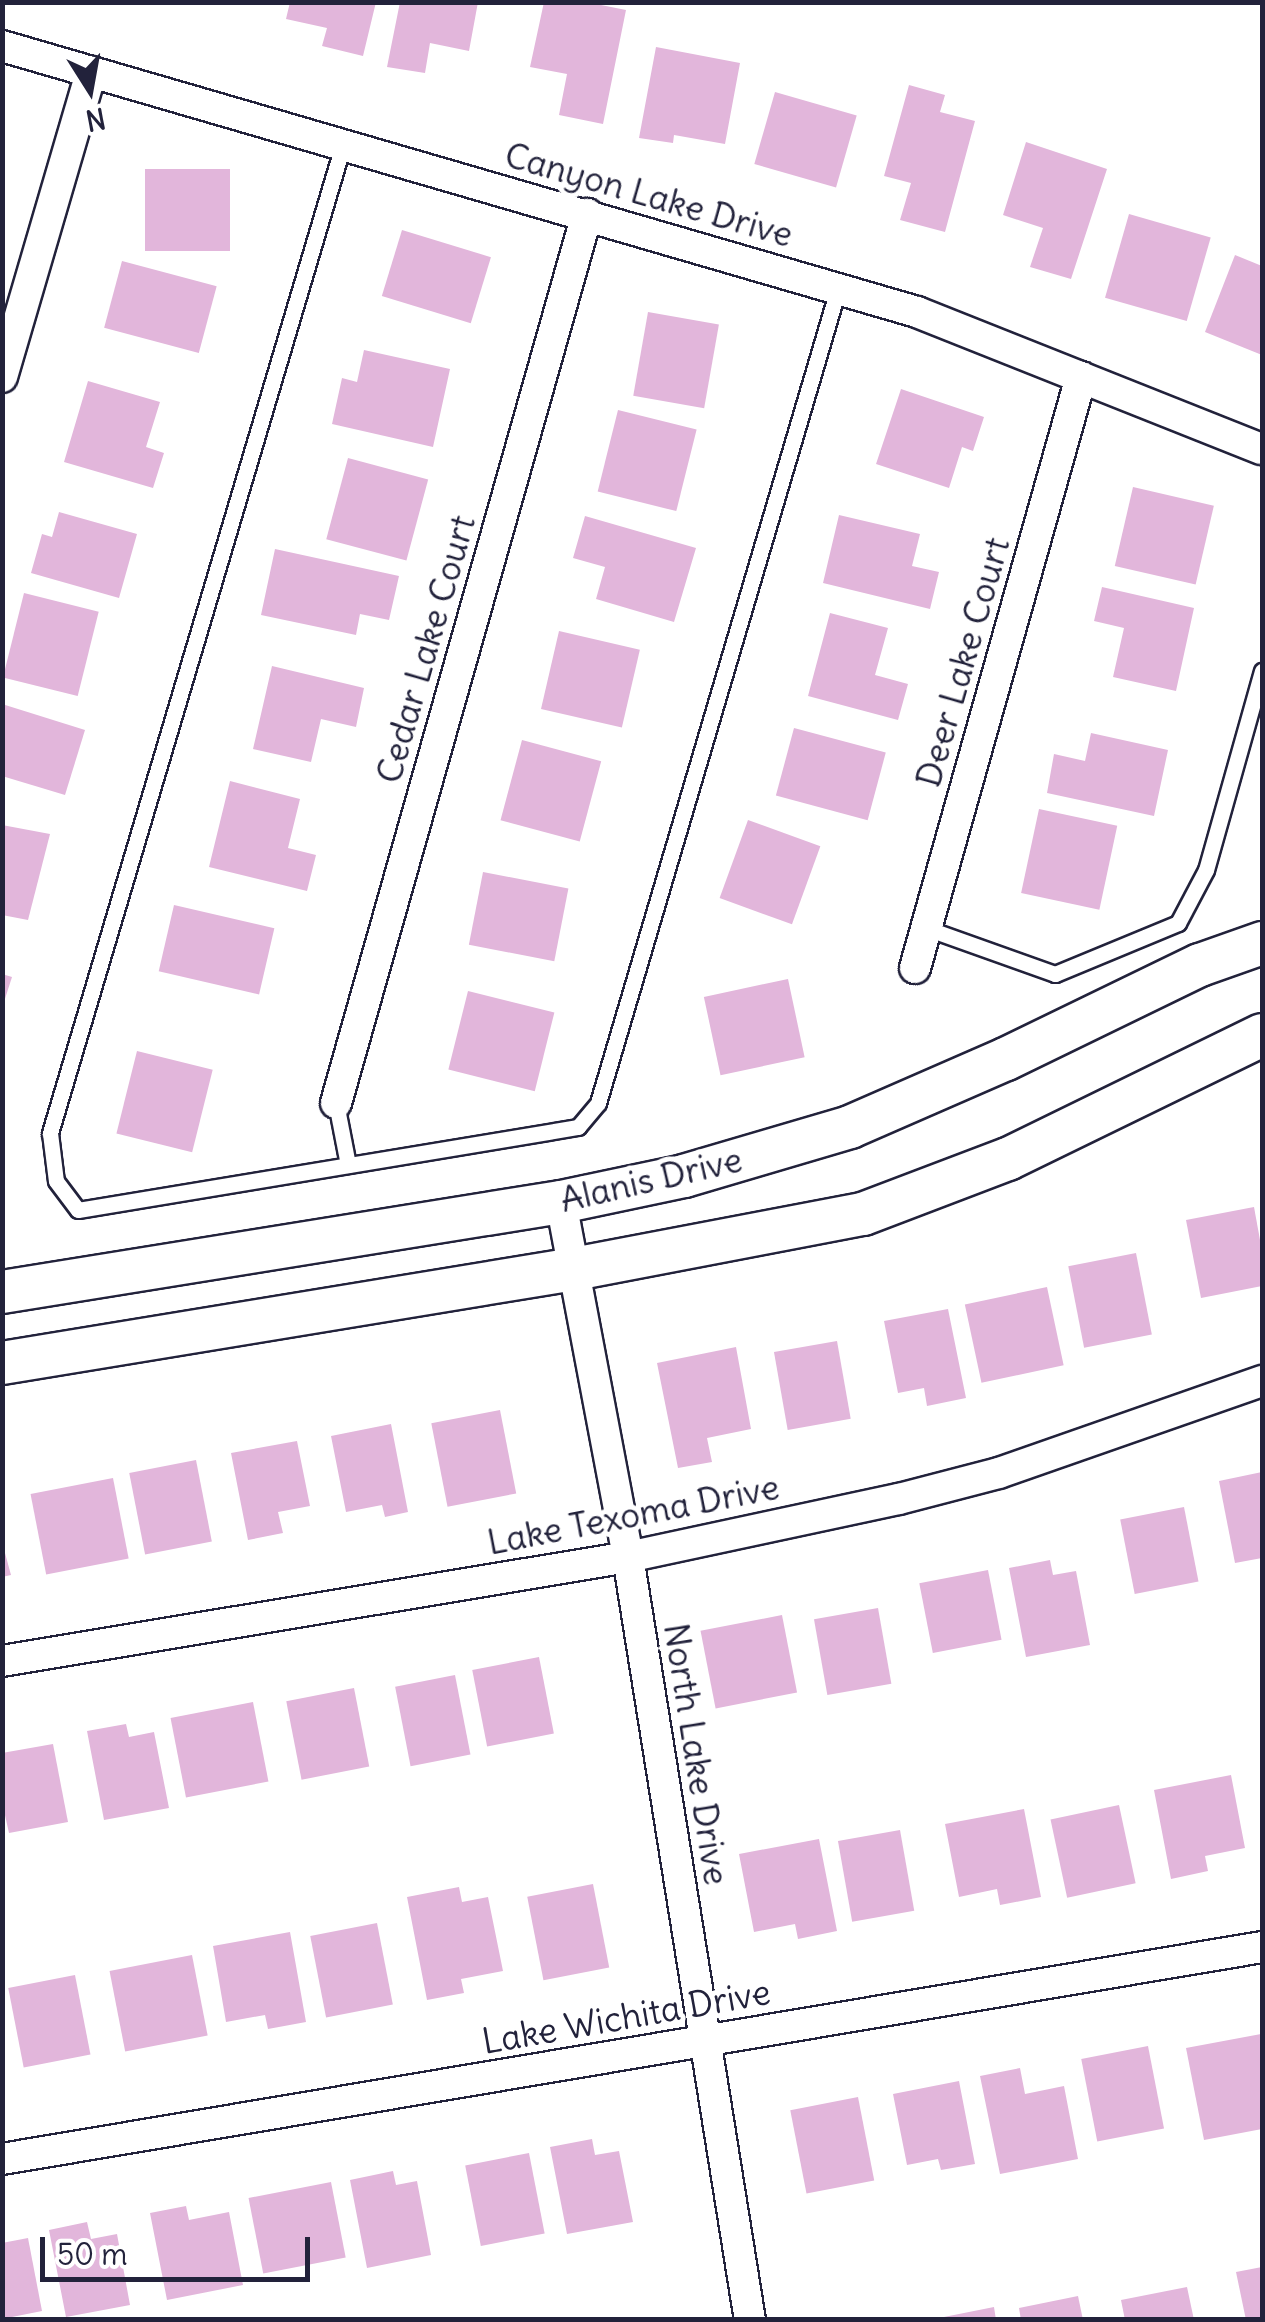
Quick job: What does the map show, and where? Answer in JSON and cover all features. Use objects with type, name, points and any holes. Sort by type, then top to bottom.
[{"type":"main road","name":"Alanis Drive","points":[[2,1292],[561,1202],[684,1176],[850,1127],[1006,1059],[1200,965],[1262,943]]},
{"type":"main road","name":"Alanis Drive","points":[[2,1363],[574,1269],[863,1214],[1008,1159],[1262,1035]]},
{"type":"street","name":"Canyon Lake Drive","points":[[2,46],[917,312],[1262,449]]},
{"type":"street","points":[[2,377],[90,72]]},
{"type":"street","name":"Cedar Lake Court","points":[[336,1103],[587,214]]},
{"type":"street","name":"Deer Lake Court","points":[[915,968],[1081,377]]},
{"type":"street","name":"North Lake Drive","points":[[561,1202],[628,1557],[750,2320]]},
{"type":"street","name":"Lake Texoma Drive","points":[[2,1662],[628,1557],[899,1499],[999,1473],[1262,1381]]},
{"type":"street","name":"Lake Wichita Drive","points":[[2,2158],[1262,1947]]},
{"type":"lane","points":[[342,145],[50,1133],[56,1181],[78,1210],[578,1127],[598,1104],[838,289]]},
{"type":"lane","points":[[926,928],[1055,974],[1178,922],[1206,870],[1262,670]]},
{"type":"lane","points":[[336,1103],[348,1165]]},
{"type":"building","points":[[290,2],[376,2],[363,56],[322,46],[327,28],[286,19]]},
{"type":"building","points":[[400,2],[478,2],[469,51],[430,43],[425,73],[387,67]]},
{"type":"building","points":[[544,2],[586,2],[626,10],[603,124],[559,115],[567,74],[530,67]]},
{"type":"building","points":[[656,47],[740,63],[725,144],[674,135],[673,143],[639,138]]},
{"type":"building","points":[[909,85],[945,95],[940,112],[975,121],[945,232],[900,220],[911,183],[884,176]]},
{"type":"building","points":[[775,92],[857,115],[836,188],[754,164]]},
{"type":"building","points":[[1026,142],[1107,169],[1071,279],[1030,267],[1043,228],[1003,215]]},
{"type":"building","points":[[145,169],[230,169],[230,251],[145,251]]},
{"type":"building","points":[[1129,214],[1211,237],[1187,321],[1105,298]]},
{"type":"building","points":[[402,230],[491,257],[471,323],[382,296]]},
{"type":"building","points":[[1235,255],[1262,266],[1262,355],[1205,332]]},
{"type":"building","points":[[122,261],[217,286],[199,353],[104,328]]},
{"type":"building","points":[[648,312],[719,325],[704,408],[633,396]]},
{"type":"building","points":[[364,350],[450,369],[433,447],[332,424],[342,378],[357,382]]},
{"type":"building","points":[[88,381],[160,402],[146,447],[164,453],[153,488],[64,462]]},
{"type":"building","points":[[901,389],[984,417],[973,451],[962,447],[949,488],[876,464]]},
{"type":"building","points":[[618,410],[697,430],[676,511],[598,492]]},
{"type":"building","points":[[348,458],[428,479],[406,561],[326,539]]},
{"type":"building","points":[[1133,487],[1214,506],[1196,585],[1115,566]]},
{"type":"building","points":[[59,512],[137,534],[119,598],[31,573],[42,534],[52,537]]},
{"type":"building","points":[[839,515],[920,534],[912,566],[939,572],[930,609],[823,583]]},
{"type":"building","points":[[585,516],[696,548],[674,622],[596,599],[605,567],[573,558]]},
{"type":"building","points":[[275,549],[399,576],[389,620],[360,614],[356,635],[261,615]]},
{"type":"building","points":[[1102,587],[1194,608],[1176,691],[1113,677],[1124,628],[1094,621]]},
{"type":"building","points":[[24,593],[99,612],[78,696],[3,677]]},
{"type":"building","points":[[830,613],[888,628],[875,675],[908,684],[898,720],[808,696]]},
{"type":"building","points":[[559,631],[640,650],[622,728],[541,709]]},
{"type":"building","points":[[272,666],[364,688],[356,727],[321,719],[311,762],[253,749]]},
{"type":"building","points":[[2,704],[85,730],[65,795],[2,776]]},
{"type":"building","points":[[794,728],[886,753],[868,820],[776,796]]},
{"type":"building","points":[[1091,733],[1168,750],[1154,816],[1047,793],[1054,754],[1085,761]]},
{"type":"building","points":[[522,740],[601,761],[580,841],[501,820]]},
{"type":"building","points":[[230,781],[300,799],[288,848],[316,855],[307,891],[209,867]]},
{"type":"building","points":[[1039,809],[1117,826],[1099,910],[1021,893]]},
{"type":"building","points":[[748,820],[820,846],[792,924],[720,898]]},
{"type":"building","points":[[2,825],[50,834],[28,920],[2,915]]},
{"type":"building","points":[[483,872],[568,889],[554,961],[469,945]]},
{"type":"building","points":[[174,905],[274,928],[259,994],[159,971]]},
{"type":"building","points":[[2,974],[12,977],[3,1005],[2,1005]]},
{"type":"building","points":[[788,979],[805,1057],[721,1075],[704,997]]},
{"type":"building","points":[[468,991],[554,1013],[535,1091],[448,1070]]},
{"type":"building","points":[[137,1051],[213,1070],[192,1152],[116,1133]]},
{"type":"building","points":[[1254,1207],[1262,1251],[1262,1286],[1201,1298],[1186,1220]]},
{"type":"building","points":[[1136,1253],[1152,1334],[1084,1348],[1068,1266]]},
{"type":"building","points":[[1047,1287],[1064,1365],[981,1383],[965,1304]]},
{"type":"building","points":[[948,1309],[966,1398],[927,1406],[924,1388],[898,1393],[884,1321]]},
{"type":"building","points":[[837,1341],[851,1419],[788,1430],[774,1352]]},
{"type":"building","points":[[736,1347],[751,1429],[707,1438],[712,1462],[678,1468],[657,1363]]},
{"type":"building","points":[[500,1410],[516,1493],[448,1507],[431,1423]]},
{"type":"building","points":[[391,1424],[408,1512],[385,1517],[382,1505],[346,1512],[331,1436]]},
{"type":"building","points":[[297,1441],[310,1506],[278,1512],[283,1533],[248,1540],[231,1453]]},
{"type":"building","points":[[196,1460],[212,1541],[145,1554],[129,1473]]},
{"type":"building","points":[[1262,1472],[1262,1558],[1235,1563],[1219,1481]]},
{"type":"building","points":[[113,1478],[129,1558],[46,1575],[31,1494]]},
{"type":"building","points":[[1184,1507],[1199,1582],[1135,1594],[1120,1519]]},
{"type":"building","points":[[2,1542],[11,1575],[2,1577]]},
{"type":"building","points":[[1050,1560],[1053,1575],[1076,1571],[1090,1645],[1026,1657],[1009,1568]]},
{"type":"building","points":[[988,1570],[1002,1640],[933,1653],[919,1583]]},
{"type":"building","points":[[878,1608],[891,1684],[827,1695],[814,1619]]},
{"type":"building","points":[[782,1615],[797,1693],[716,1708],[701,1631]]},
{"type":"building","points":[[539,1657],[554,1734],[487,1747],[472,1670]]},
{"type":"building","points":[[455,1675],[470,1755],[411,1766],[395,1687]]},
{"type":"building","points":[[354,1688],[369,1767],[302,1780],[286,1701]]},
{"type":"building","points":[[253,1702],[268,1782],[186,1798],[171,1718]]},
{"type":"building","points":[[126,1724],[129,1737],[154,1732],[169,1808],[104,1820],[87,1731]]},
{"type":"building","points":[[53,1744],[68,1822],[9,1833],[2,1802],[2,1753]]},
{"type":"building","points":[[1231,1775],[1245,1848],[1205,1856],[1208,1871],[1171,1879],[1154,1790]]},
{"type":"building","points":[[1119,1805],[1136,1883],[1067,1898],[1051,1820]]},
{"type":"building","points":[[1024,1809],[1041,1897],[1000,1905],[997,1889],[959,1897],[945,1824]]},
{"type":"building","points":[[900,1830],[914,1911],[852,1922],[838,1841]]},
{"type":"building","points":[[819,1839],[837,1931],[798,1939],[795,1924],[754,1932],[739,1854]]},
{"type":"building","points":[[593,1884],[609,1967],[543,1980],[527,1897]]},
{"type":"building","points":[[459,1887],[462,1902],[488,1897],[503,1971],[461,1979],[464,1993],[427,2000],[407,1897]]},
{"type":"building","points":[[377,1923],[393,2004],[326,2017],[310,1936]]},
{"type":"building","points":[[290,1932],[306,2022],[268,2029],[265,2015],[226,2022],[213,1946]]},
{"type":"building","points":[[192,1955],[208,2035],[125,2052],[110,1971]]},
{"type":"building","points":[[75,1975],[90,2055],[24,2067],[8,1988]]},
{"type":"building","points":[[1261,2034],[1262,2129],[1204,2140],[1186,2048]]},
{"type":"building","points":[[1148,2046],[1164,2128],[1097,2141],[1081,2059]]},
{"type":"building","points":[[1020,2068],[1025,2094],[1064,2086],[1078,2159],[1000,2174],[980,2076]]},
{"type":"building","points":[[959,2081],[975,2164],[941,2170],[938,2159],[907,2165],[893,2094]]},
{"type":"building","points":[[858,2097],[874,2180],[806,2194],[790,2110]]},
{"type":"building","points":[[592,2139],[595,2155],[619,2151],[633,2222],[567,2234],[550,2147]]},
{"type":"building","points":[[529,2153],[545,2233],[481,2246],[465,2165]]},
{"type":"building","points":[[393,2171],[396,2185],[417,2181],[431,2255],[367,2268],[350,2180]]},
{"type":"building","points":[[331,2182],[346,2258],[263,2274],[249,2198]]},
{"type":"building","points":[[186,2206],[189,2220],[229,2212],[243,2285],[167,2300],[150,2213]]},
{"type":"building","points":[[87,2222],[91,2239],[117,2234],[130,2305],[66,2317],[49,2230]]},
{"type":"building","points":[[28,2238],[42,2311],[2,2319],[2,2243]]},
{"type":"building","points":[[1262,2267],[1262,2320],[1246,2320],[1236,2272]]},
{"type":"building","points":[[1187,2287],[1194,2320],[1125,2320],[1121,2300]]},
{"type":"building","points":[[1078,2296],[1083,2320],[1021,2320],[1019,2308]]},
{"type":"building","points":[[994,2307],[996,2320],[939,2320],[939,2318]]}]
